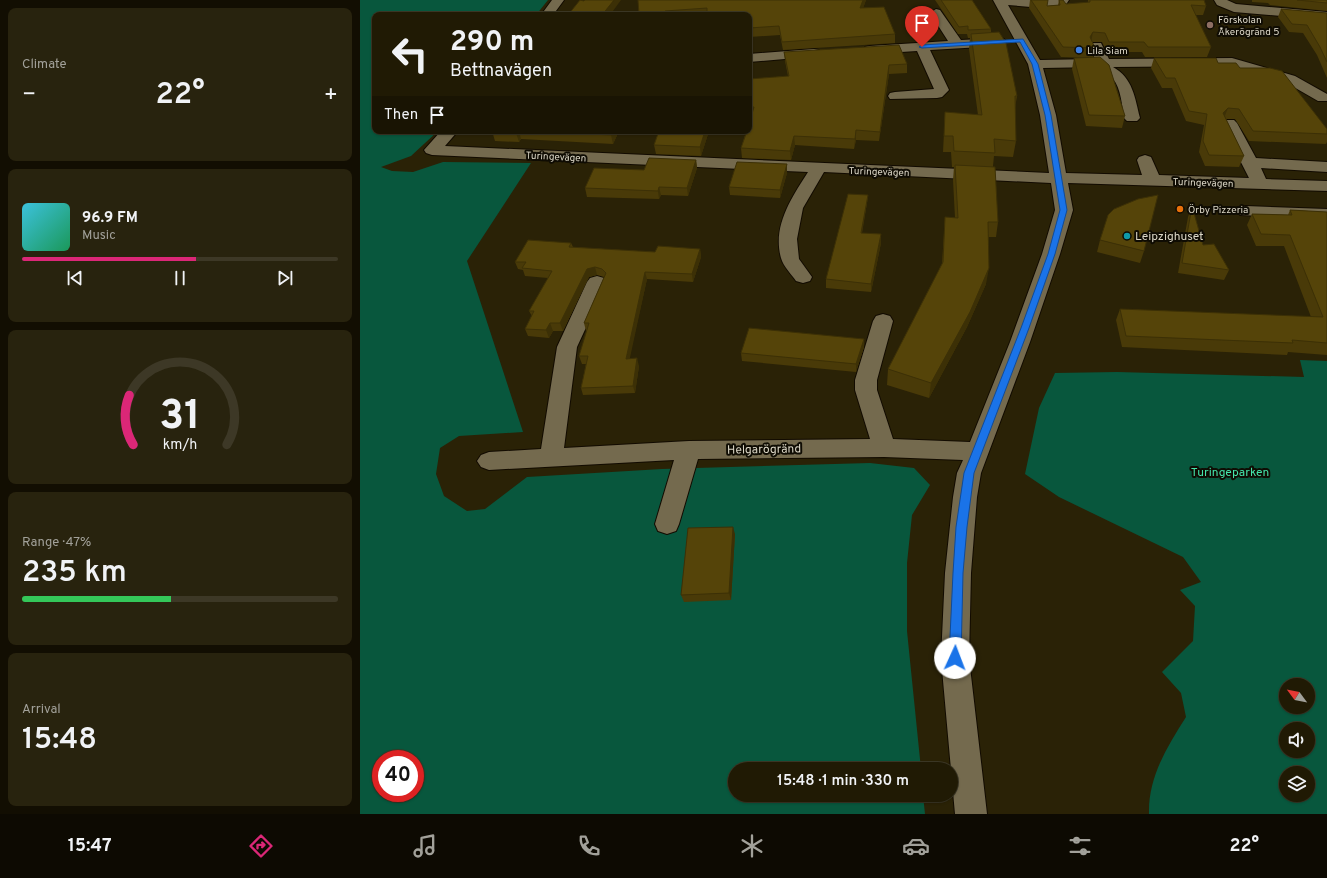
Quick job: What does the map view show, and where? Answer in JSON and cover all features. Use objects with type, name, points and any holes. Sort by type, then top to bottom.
[{"type":"street","points":[[548,12],[558,0]]},
{"type":"street","points":[[1000,0],[1054,5],[1061,4],[1063,0]]},
{"type":"street","points":[[971,814],[955,658],[962,527],[969,473],[976,451],[1020,342],[1051,254],[1064,210],[1060,178],[1048,115],[1035,64],[1000,0]]},
{"type":"street","points":[[1220,0],[1221,2],[1234,8],[1327,16]]},
{"type":"street","points":[[1300,0],[1306,14]]},
{"type":"street","points":[[936,13],[957,45]]},
{"type":"street","points":[[861,50],[1022,40]]},
{"type":"street","points":[[1096,46],[1102,63],[1106,69],[1117,75],[1124,84],[1132,118]]},
{"type":"street","points":[[895,96],[937,94],[942,90],[922,47]]},
{"type":"street","points":[[752,58],[830,52]]},
{"type":"street","points":[[1035,64],[1232,62],[1290,79],[1323,98]]},
{"type":"street","points":[[1229,123],[1260,183]]},
{"type":"street","name":"Turingevägen","points":[[447,134],[432,150],[1060,178],[1327,186]]},
{"type":"street","points":[[1246,157],[1327,152]]},
{"type":"street","points":[[1246,157],[1327,167]]},
{"type":"street","points":[[1145,160],[1152,180]]},
{"type":"street","points":[[803,277],[790,259],[788,239],[794,208],[818,168]]},
{"type":"street","points":[[1246,211],[1327,214]]},
{"type":"street","points":[[551,458],[567,347],[597,282]]},
{"type":"street","points":[[883,320],[866,380],[866,390],[884,448]]},
{"type":"street","name":"Helgarögränd","points":[[488,461],[689,450],[884,448],[976,451]]},
{"type":"street","points":[[667,524],[672,502],[689,450]]},
{"type":"green space","points":[[360,0],[548,0],[538,12],[372,12],[372,134],[435,134],[411,156],[381,167],[392,171],[413,172],[443,162],[531,163],[467,261],[523,432],[459,436],[440,448],[436,474],[444,496],[467,511],[485,509],[527,477],[662,469],[870,463],[914,468],[930,485],[912,515],[907,563],[907,631],[920,762],[728,762],[728,802],[924,802],[925,814],[360,814]]},
{"type":"green space","name":"Turingeparken","points":[[1300,360],[1327,361],[1327,814],[1149,814],[1155,775],[1166,751],[1186,717],[1181,693],[1162,672],[1193,641],[1195,606],[1180,590],[1201,582],[1183,557],[1059,497],[1025,474],[1039,408],[1055,373],[1117,372],[1304,377]]},
{"type":"building","points":[[580,0],[614,0],[604,12],[570,12]]},
{"type":"building","points":[[638,0],[863,0],[860,8],[884,7],[895,34],[782,42],[779,26],[752,28],[752,12],[707,12],[707,8],[665,12],[639,12]]},
{"type":"building","points":[[941,0],[972,0],[991,29],[968,30],[968,26],[959,27]]},
{"type":"building","points":[[1031,0],[1048,0],[1047,6],[1060,5],[1059,0],[1063,0],[1066,4],[1090,2],[1090,0],[1204,0],[1206,6],[1191,5],[1211,47],[1148,47],[1144,42],[1109,42],[1105,33],[1093,32],[1090,37],[1095,48],[1063,47]]},
{"type":"building","points":[[1297,0],[1327,0],[1327,3]]},
{"type":"building","points":[[1281,9],[1327,13],[1327,62],[1307,25],[1292,24]]},
{"type":"building","points":[[999,32],[1006,43],[1017,96],[1015,96],[1016,141],[994,139],[995,153],[954,151],[953,136],[944,136],[945,112],[982,115],[971,34]]},
{"type":"building","points":[[899,45],[907,64],[889,65],[880,132],[856,130],[855,139],[794,136],[790,151],[741,148],[746,134],[752,134],[752,114],[754,107],[752,107],[752,79],[789,76],[784,52]]},
{"type":"building","points":[[1100,57],[1109,65],[1125,116],[1089,115],[1074,58]]},
{"type":"building","points":[[1154,58],[1216,58],[1218,63],[1236,63],[1240,68],[1270,68],[1282,71],[1327,129],[1327,134],[1253,131],[1239,109],[1228,108],[1223,113],[1244,156],[1209,155],[1203,141],[1207,114],[1189,111],[1175,78],[1166,78]]},
{"type":"building","points":[[658,134],[704,134],[700,147],[654,145]]},
{"type":"building","points":[[649,158],[696,160],[687,188],[659,187],[658,191],[585,188],[594,168],[644,170]]},
{"type":"building","points":[[737,162],[787,164],[780,190],[729,187]]},
{"type":"building","points":[[955,165],[995,167],[998,222],[988,222],[989,268],[970,312],[931,383],[888,369],[943,262],[945,217],[958,218]]},
{"type":"building","points":[[848,194],[868,195],[861,233],[881,234],[871,284],[826,279]]},
{"type":"building","points":[[1158,195],[1144,251],[1100,240],[1108,215],[1114,209],[1138,199]]},
{"type":"building","points":[[1192,206],[1203,245],[1214,244],[1229,270],[1182,263]]},
{"type":"building","points":[[1290,210],[1327,212],[1327,343],[1292,340],[1293,343],[1126,336],[1120,309],[1323,317],[1290,235],[1261,234],[1252,214],[1292,215]]},
{"type":"building","points":[[528,240],[571,243],[569,247],[655,252],[658,246],[700,249],[692,274],[645,272],[626,359],[637,358],[633,386],[581,388],[588,356],[579,356],[589,323],[584,323],[606,273],[602,269],[595,267],[587,269],[560,323],[550,323],[546,330],[525,329],[534,311],[529,311],[552,271],[522,268],[526,262],[515,262]]},
{"type":"building","points":[[749,328],[864,339],[856,364],[741,353]]},
{"type":"building","points":[[733,527],[729,593],[681,595],[688,528]]},
{"type":"place","name":"Förskolan Åkerögränd 5","points":[[1210,25]]},
{"type":"place","name":"Lila Siam","points":[[1079,50]]},
{"type":"place","name":"Örby Pizzeria","points":[[1180,209]]},
{"type":"place","name":"Leipzighuset","points":[[1127,236]]},
{"type":"route","points":[[922,47],[1022,40],[1035,64],[1048,115],[1060,178],[1064,210],[1051,254],[1020,342],[976,451],[969,473],[965,497],[958,573],[955,658]]}]
